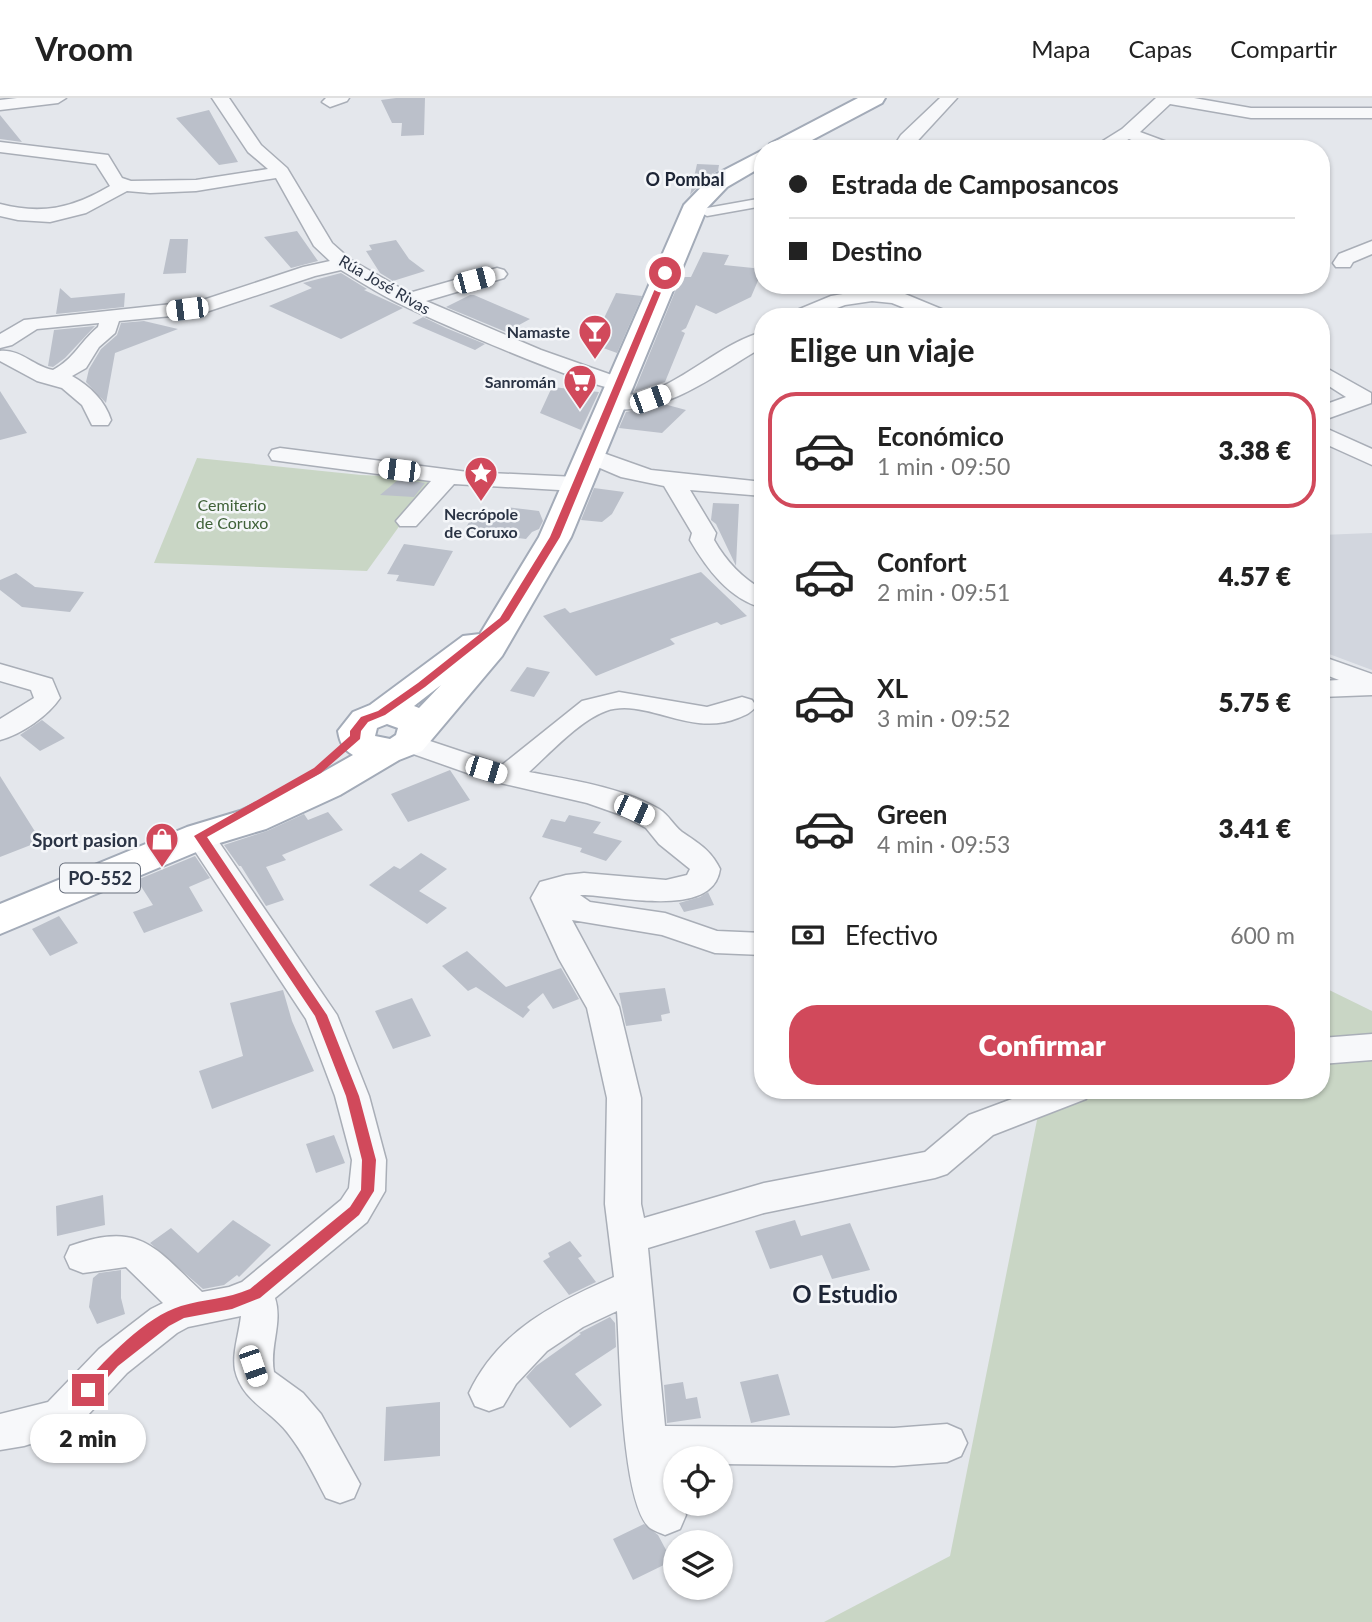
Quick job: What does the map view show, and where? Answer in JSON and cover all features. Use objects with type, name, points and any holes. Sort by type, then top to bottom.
[{"type":"main road","points":[[795,140],[874,98]]},
{"type":"main road","name":"PO-552","points":[[0,920],[200,836],[253,820],[327,786],[390,735],[460,686],[499,635],[504,620],[555,537],[696,205],[719,182],[754,162]]},
{"type":"street","points":[[0,105],[58,98]]},
{"type":"street","name":"Rúa José Rivas","points":[[220,98],[243,128],[254,148],[281,172],[324,246],[344,264],[407,300],[534,354],[615,393]]},
{"type":"street","points":[[906,140],[949,98]]},
{"type":"street","points":[[1115,140],[1128,133],[1166,98],[1233,111],[1372,113]]},
{"type":"street","points":[[1299,113],[1333,123],[1372,128]]},
{"type":"street","points":[[1128,133],[1146,140]]},
{"type":"street","points":[[2,145],[102,159],[115,182],[147,188],[281,172]]},
{"type":"street","points":[[0,209],[35,217],[60,216],[84,209],[124,185]]},
{"type":"street","points":[[707,212],[754,204]]},
{"type":"street","points":[[1341,258],[1372,247]]},
{"type":"street","points":[[100,420],[90,401],[56,377],[45,376],[2,349],[15,331],[31,324],[203,307],[310,271],[344,264]]},
{"type":"street","points":[[407,300],[497,274]]},
{"type":"street","points":[[821,308],[859,294]]},
{"type":"street","points":[[884,294],[922,308]]},
{"type":"street","points":[[56,377],[79,364],[88,347],[108,329],[110,315]]},
{"type":"street","points":[[615,393],[633,403],[664,394],[754,343]]},
{"type":"street","points":[[1330,377],[1363,398],[1330,411]]},
{"type":"street","points":[[1330,437],[1372,458]]},
{"type":"street","points":[[279,455],[449,477],[576,484]]},
{"type":"street","points":[[589,455],[626,472],[672,480],[754,488]]},
{"type":"street","points":[[408,521],[449,477]]},
{"type":"street","points":[[672,480],[704,533],[702,540],[712,559],[740,587],[754,595]]},
{"type":"street","points":[[1330,668],[1372,685]]},
{"type":"street","points":[[0,672],[43,685],[47,690],[47,698],[43,704],[0,731]]},
{"type":"street","points":[[1330,688],[1372,685]]},
{"type":"street","points":[[507,776],[546,742],[598,704],[626,699],[692,715],[726,716],[743,706]]},
{"type":"street","points":[[390,735],[445,758],[616,802],[662,825],[670,838],[693,853],[704,868],[704,875],[698,882],[684,888],[667,890],[569,886],[551,890]]},
{"type":"street","points":[[0,1432],[24,1428],[60,1416],[75,1404],[113,1361],[164,1321],[195,1308],[232,1303],[255,1293],[354,1211],[367,1191],[369,1160],[352,1096],[321,1015],[200,836]]},
{"type":"street","points":[[551,890],[582,912],[665,924],[715,942],[754,944]]},
{"type":"street","points":[[551,890],[547,898],[548,906],[603,1007],[624,1098],[623,1204],[634,1286],[649,1482],[655,1503],[663,1513]]},
{"type":"street","points":[[1330,1050],[1372,1047]]},
{"type":"street","points":[[629,1238],[764,1198],[935,1164],[981,1125],[1050,1099]]},
{"type":"street","points":[[83,1257],[129,1251],[139,1256],[195,1308]]},
{"type":"street","points":[[489,1393],[500,1373],[517,1353],[543,1330],[634,1286]]},
{"type":"street","points":[[255,1293],[261,1306],[253,1366],[258,1381],[270,1395],[290,1407],[313,1433],[340,1483]]},
{"type":"street","points":[[647,1444],[894,1447],[947,1443]]},
{"type":"shaded area","points":[[1372,533],[1372,670],[1330,654],[1330,535]]},
{"type":"green space","name":"Cemiterio de Coruxo","points":[[197,458],[361,475],[434,478],[367,571],[154,563]]},
{"type":"green space","points":[[1330,990],[1372,1011],[1372,1622],[824,1622],[950,1556],[1041,1099],[1330,1099]]},
{"type":"building","points":[[425,98],[424,135],[401,136],[402,123],[392,123],[381,100]]},
{"type":"building","points":[[209,110],[238,162],[219,165],[176,118]]},
{"type":"building","points":[[0,115],[22,142],[0,139]]},
{"type":"building","points":[[697,164],[719,165],[718,171],[709,175],[690,195]]},
{"type":"building","points":[[297,231],[318,261],[291,268],[264,237]]},
{"type":"building","points":[[170,239],[188,239],[186,273],[163,274]]},
{"type":"building","points":[[396,240],[409,259],[425,271],[393,281],[380,273],[366,251],[372,250],[369,245]]},
{"type":"building","points":[[703,252],[729,255],[724,265],[754,268],[754,290],[751,297],[716,314],[696,305],[686,328],[681,331],[685,333],[665,382],[634,392],[681,277],[691,277]]},
{"type":"building","points":[[341,273],[367,289],[364,290],[403,308],[341,339],[269,306],[312,288],[303,283]]},
{"type":"building","points":[[60,288],[71,298],[125,293],[124,307],[56,314]]},
{"type":"building","points":[[616,293],[642,296],[617,353],[595,345],[599,339],[595,337]]},
{"type":"building","points":[[470,295],[530,319],[506,332],[446,307]]},
{"type":"building","points":[[423,317],[485,344],[475,350],[412,323]]},
{"type":"building","points":[[144,321],[178,329],[115,353],[106,403],[86,382],[89,369],[101,349],[117,335],[121,323]]},
{"type":"building","points":[[95,326],[65,358],[53,367],[48,366],[54,330]]},
{"type":"building","points":[[552,387],[599,392],[581,430],[540,413]]},
{"type":"building","points":[[0,391],[27,433],[0,440]]},
{"type":"building","points":[[664,404],[686,410],[662,433],[619,428],[626,412]]},
{"type":"building","points":[[399,479],[425,483],[414,497],[380,495]]},
{"type":"building","points":[[594,488],[624,492],[612,514],[602,522],[581,520]]},
{"type":"building","points":[[713,503],[739,504],[736,566],[716,524],[711,520]]},
{"type":"building","points":[[507,507],[539,511],[543,521],[539,529],[526,539],[464,531],[476,510],[503,513]]},
{"type":"building","points":[[404,544],[453,551],[434,586],[396,581],[399,575],[387,574]]},
{"type":"building","points":[[701,572],[747,616],[721,625],[717,622],[670,639],[675,644],[596,676],[543,616],[565,608],[570,613]]},
{"type":"building","points":[[16,573],[35,587],[84,592],[70,612],[22,607],[0,590],[0,580]]},
{"type":"building","points":[[527,667],[550,672],[534,697],[510,691]]},
{"type":"building","points":[[42,720],[65,738],[40,751],[20,735]]},
{"type":"building","points":[[450,770],[470,800],[408,822],[391,794]]},
{"type":"building","points":[[0,776],[41,841],[0,857]]},
{"type":"building","points":[[328,812],[343,830],[282,855],[286,860],[266,867],[284,900],[266,906],[224,845],[267,831],[304,814],[308,820]]},
{"type":"building","points":[[569,815],[601,822],[593,833],[622,841],[606,861],[580,852],[582,848],[542,837],[551,819],[565,822]]},
{"type":"building","points":[[421,853],[447,869],[419,891],[447,908],[427,924],[369,885],[394,866],[400,869]]},
{"type":"building","points":[[195,856],[210,878],[189,887],[203,911],[144,933],[133,912],[153,905],[137,880]]},
{"type":"building","points":[[708,892],[714,905],[684,912],[679,903]]},
{"type":"building","points":[[59,916],[78,943],[50,956],[32,929]]},
{"type":"building","points":[[467,951],[506,987],[561,968],[579,999],[553,1009],[543,993],[527,1007],[530,1010],[523,1018],[476,987],[468,991],[442,966]]},
{"type":"building","points":[[665,988],[670,1013],[661,1015],[662,1021],[626,1026],[619,993]]},
{"type":"building","points":[[283,990],[292,1021],[314,1071],[212,1109],[199,1071],[243,1056],[230,1003]]},
{"type":"building","points":[[412,998],[431,1036],[393,1049],[375,1011]]},
{"type":"building","points":[[334,1135],[345,1163],[316,1173],[306,1144]]},
{"type":"building","points":[[103,1195],[105,1225],[57,1236],[56,1206]]},
{"type":"building","points":[[233,1220],[271,1245],[239,1277],[237,1275],[224,1285],[203,1289],[150,1243],[171,1228],[198,1253]]},
{"type":"building","points":[[795,1220],[801,1236],[850,1223],[870,1270],[832,1279],[822,1255],[770,1269],[755,1231]]},
{"type":"building","points":[[570,1241],[582,1256],[578,1258],[596,1282],[569,1295],[543,1261],[550,1257],[548,1253]]},
{"type":"building","points":[[121,1270],[121,1298],[125,1314],[97,1324],[89,1307],[93,1278],[99,1273]]},
{"type":"building","points":[[610,1317],[615,1323],[616,1347],[575,1374],[602,1405],[570,1428],[526,1377],[536,1366],[581,1334],[579,1333]]},
{"type":"building","points":[[778,1374],[790,1415],[751,1423],[740,1382]]},
{"type":"building","points":[[683,1382],[686,1399],[697,1397],[701,1418],[667,1423],[664,1385]]},
{"type":"building","points":[[440,1402],[440,1456],[384,1461],[386,1407]]},
{"type":"building","points":[[644,1524],[658,1535],[663,1544],[663,1565],[633,1580],[613,1539]]},
{"type":"place","name":"Namaste","points":[[595,361]]},
{"type":"place","name":"Sanromán","points":[[580,411]]},
{"type":"place","name":"Necrópole de Coruxo","points":[[481,503]]},
{"type":"place","name":"Sport pasion","points":[[162,869]]},
{"type":"district","name":"O Pombal","points":[[685,179]]},
{"type":"district","name":"O Estudio","points":[[845,1293]]},
{"type":"route","points":[[88,1390],[113,1361],[164,1321],[195,1308],[232,1303],[255,1293],[354,1211],[367,1191],[369,1160],[352,1096],[321,1015],[200,836],[318,771],[356,737],[359,725],[365,720],[382,713],[422,685],[504,620],[536,572],[555,537],[665,273]]}]
